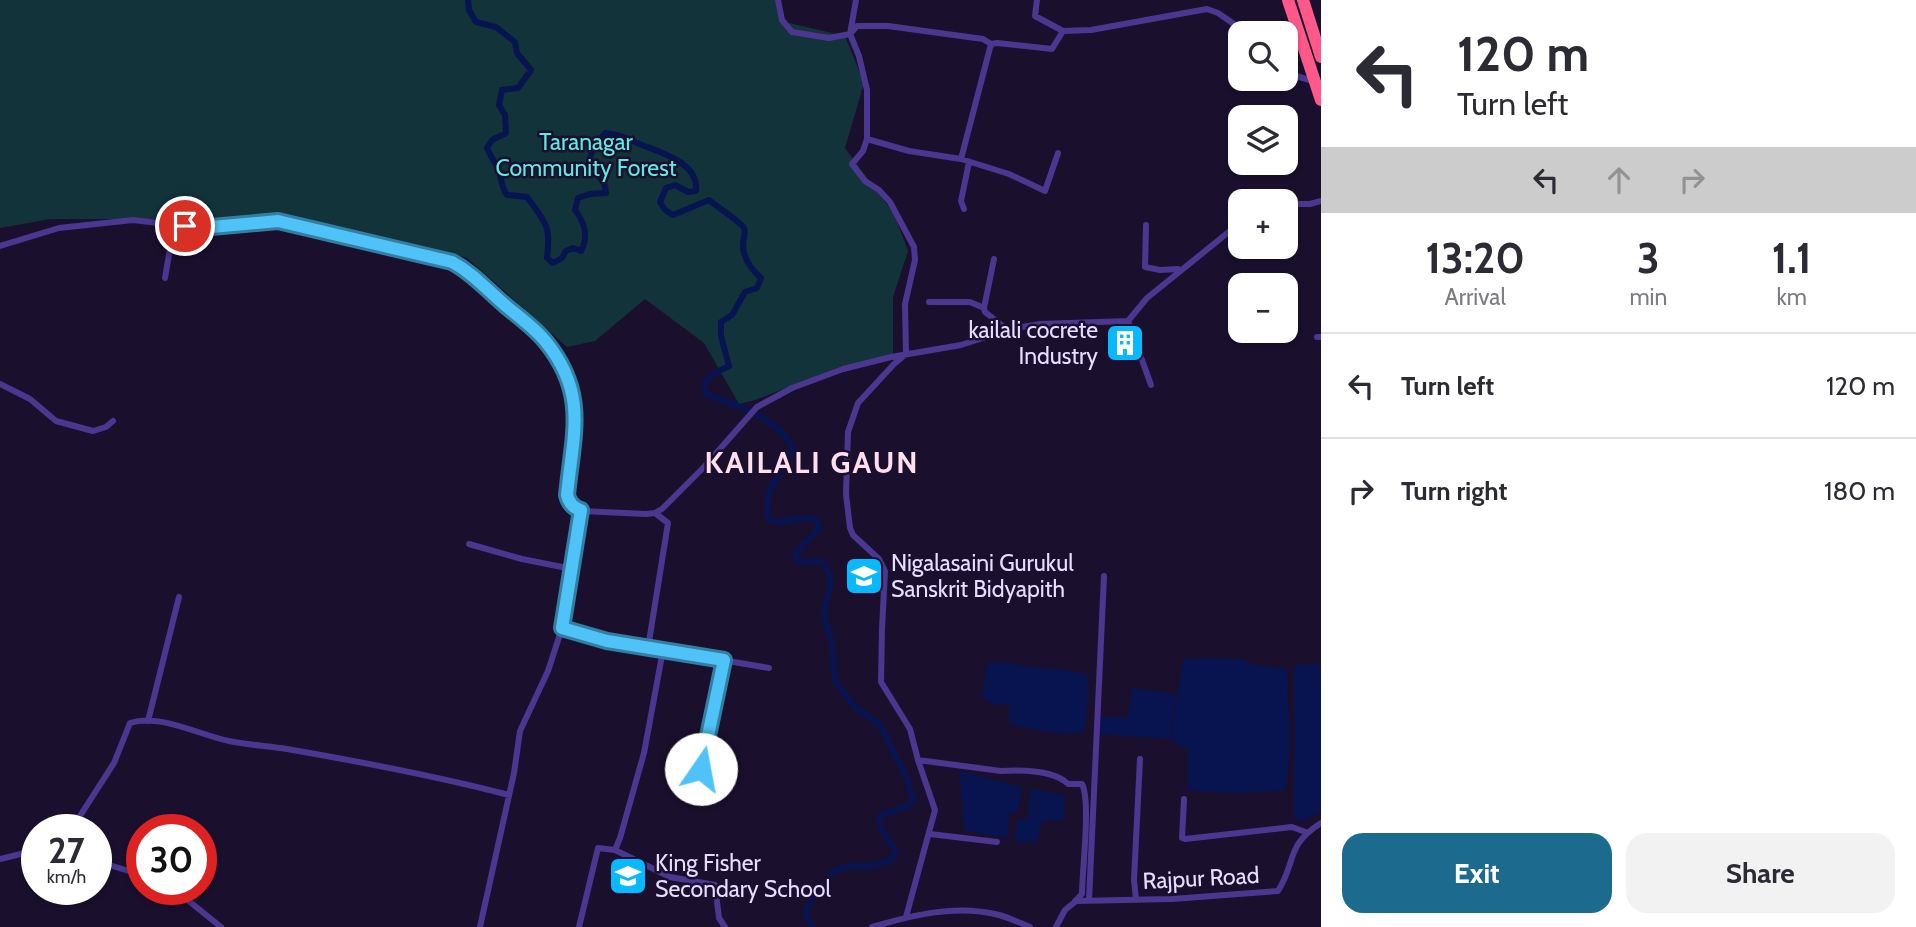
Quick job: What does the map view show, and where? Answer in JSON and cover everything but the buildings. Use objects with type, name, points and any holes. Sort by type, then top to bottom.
[{"type":"highway","points":[[1288,0],[1321,100]]},
{"type":"highway","points":[[1303,0],[1321,57]]},
{"type":"street","points":[[778,0],[782,20],[792,32],[829,38],[850,34],[857,26],[888,26],[983,39],[991,44],[1052,49],[1063,31]]},
{"type":"street","points":[[856,0],[850,34],[859,55],[867,90],[867,139],[863,151],[852,164],[865,181],[879,190],[890,202],[914,247],[915,260],[905,304],[906,354]]},
{"type":"street","points":[[1037,0],[1035,16],[1063,31],[1091,30],[1207,9],[1230,21]]},
{"type":"street","points":[[1204,0],[1207,9]]},
{"type":"street","points":[[961,159],[991,44]]},
{"type":"street","points":[[1298,77],[1313,81]]},
{"type":"street","points":[[867,139],[909,151],[961,159],[1009,174],[1045,191],[1058,153]]},
{"type":"street","points":[[964,209],[961,201],[969,162]]},
{"type":"street","points":[[1298,204],[1321,201]]},
{"type":"street","points":[[0,246],[59,228],[133,220],[200,228],[278,221],[422,254],[452,262],[467,270],[541,336],[566,372],[576,408],[567,495],[569,502],[581,510],[654,513],[668,523],[648,648]]},
{"type":"street","points":[[165,278],[170,249],[170,224]]},
{"type":"street","points":[[1146,225],[1144,267],[1160,270],[1180,269]]},
{"type":"street","points":[[654,513],[704,467],[764,402],[792,388],[843,369],[906,354],[961,345],[1008,330],[1040,324],[1128,321],[1147,298],[1228,232]]},
{"type":"street","points":[[993,259],[984,308],[985,312],[1008,330]]},
{"type":"street","points":[[929,302],[970,302],[984,308]]},
{"type":"street","points":[[1128,321],[1151,385]]},
{"type":"street","points":[[906,354],[858,403],[848,432],[846,494],[853,535],[878,559],[885,571],[881,682],[911,729],[935,810],[906,917]]},
{"type":"street","points":[[0,384],[30,400],[56,421],[93,431],[106,427],[113,421]]},
{"type":"street","points":[[480,927],[520,731],[548,671],[562,628],[581,510]]},
{"type":"street","points":[[469,544],[572,569]]},
{"type":"street","points":[[1090,900],[1104,576]]},
{"type":"street","points":[[148,721],[179,597]]},
{"type":"street","points":[[562,628],[607,641],[769,667]]},
{"type":"street","points":[[615,850],[644,753],[663,650]]},
{"type":"street","points":[[701,769],[724,660]]},
{"type":"street","points":[[81,814],[114,763],[130,723],[139,719],[183,727],[226,741],[285,749],[450,780],[509,794]]},
{"type":"street","points":[[1136,899],[1134,880],[1140,759]]},
{"type":"street","points":[[918,760],[1044,774],[1062,778],[1068,783],[1082,784],[1085,789],[1082,894],[1056,927]]},
{"type":"street","points":[[1184,799],[1182,838],[1185,839],[1292,827],[1308,833]]},
{"type":"street","name":"Rajpur Road","points":[[1072,904],[1090,900],[1278,891],[1286,879],[1297,842],[1321,822]]},
{"type":"street","points":[[930,834],[997,842]]},
{"type":"street","points":[[579,927],[598,848],[615,850],[670,877],[715,885],[719,918],[725,927]]},
{"type":"street","points":[[0,859],[21,854]]},
{"type":"street","points":[[194,905],[221,927]]},
{"type":"street","points":[[872,927],[906,917],[950,910],[1000,915],[1030,927]]},
{"type":"green space","name":"Taranagar Community Forest","points":[[0,0],[778,0],[785,22],[845,36],[864,83],[845,148],[894,214],[908,251],[893,297],[893,355],[842,366],[739,404],[704,343],[645,299],[595,341],[567,347],[467,258],[291,219],[50,219],[0,228]]},
{"type":"shaded area","points":[[1246,659],[1246,664],[1286,669],[1289,745],[1285,790],[1232,793],[1188,790],[1189,749],[1175,743],[1171,738],[1183,660]]},
{"type":"shaded area","points":[[988,663],[1085,673],[1089,680],[1085,730],[1059,733],[1011,724],[1009,705],[990,702],[982,695]]},
{"type":"shaded area","points":[[1318,664],[1321,667],[1321,812],[1300,822],[1294,818],[1294,669],[1298,665]]},
{"type":"shaded area","points":[[1132,688],[1176,694],[1170,739],[1100,734],[1101,716],[1128,718]]},
{"type":"shaded area","points":[[960,771],[1021,787],[1018,812],[1009,813],[1007,838],[964,831]]},
{"type":"shaded area","points":[[1030,788],[1065,796],[1063,820],[1042,821],[1037,843],[1015,841],[1017,820],[1029,818]]},
{"type":"waterway","points":[[468,0],[469,10],[476,22],[496,27],[515,42],[517,53],[531,70],[518,88],[502,90],[499,105],[505,115],[506,133],[492,140],[487,148],[498,168],[507,195],[527,197],[543,219],[548,239],[547,258],[553,263],[562,258],[566,251],[573,248],[581,251],[585,230],[575,210],[578,198],[606,193],[604,182],[588,165],[593,148],[605,133],[620,136],[678,160],[692,173],[696,191],[688,192],[675,185],[666,188],[660,202],[665,210],[673,215],[709,200],[744,228],[744,255],[761,278],[757,288],[745,292],[732,315],[721,322],[721,336],[729,366],[711,375],[704,385],[706,394],[767,420],[786,437],[793,448],[770,491],[767,510],[769,520],[816,519],[819,529],[796,552],[797,561],[822,562],[830,574],[830,587],[824,610],[832,643],[835,681],[855,707],[880,725],[909,782],[908,786],[914,798],[905,808],[880,816],[880,827],[896,852],[892,859],[874,866],[846,867],[835,871],[808,905],[807,915],[813,927]]},
{"type":"place","name":"kailali cocrete Industry","points":[[1125,343]]},
{"type":"place","name":"Nigalasaini Gurukul Sanskrit Bidyapith","points":[[864,576]]},
{"type":"place","name":"King Fisher Secondary School","points":[[628,876]]},
{"type":"district","name":"KAILALI GAUN","points":[[812,463]]},
{"type":"route","points":[[185,226],[200,228],[278,221],[452,262],[467,270],[541,336],[566,372],[576,408],[567,495],[569,502],[581,510],[562,628],[607,641],[724,660],[701,769]]}]
